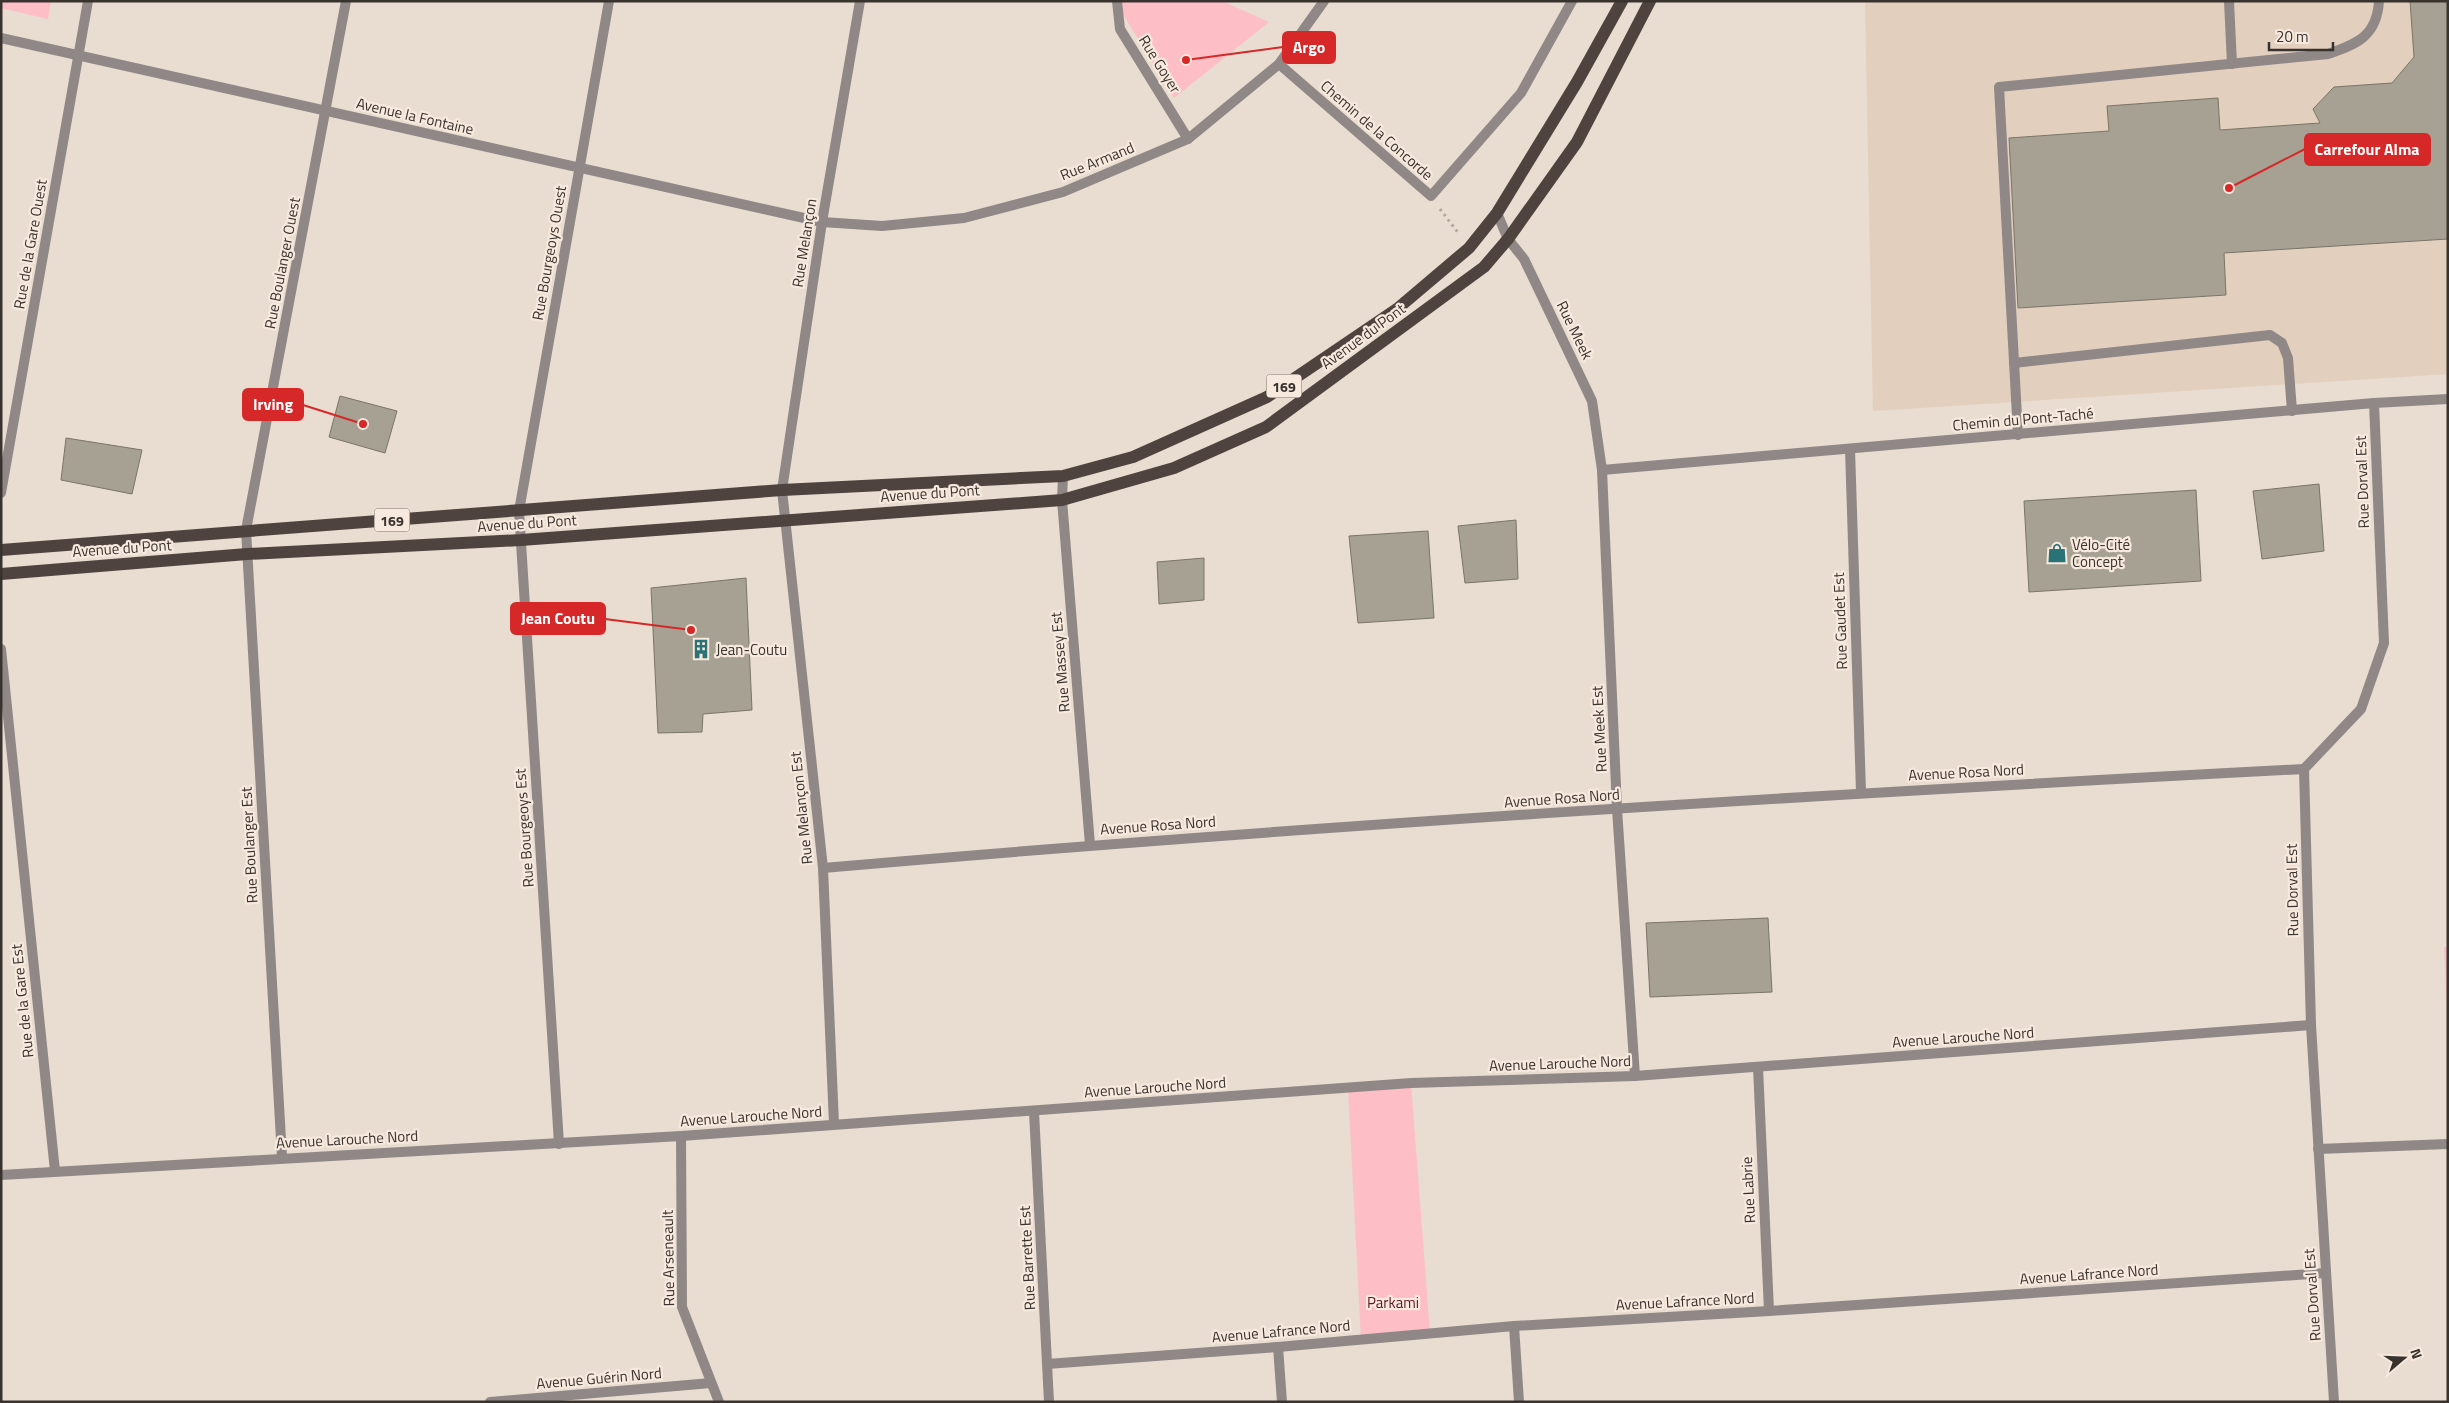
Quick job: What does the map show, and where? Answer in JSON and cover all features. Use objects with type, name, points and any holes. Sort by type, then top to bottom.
[{"type":"main road","name":"Avenue du Pont","points":[[1,550],[782,490],[1064,476],[1133,456],[1267,397],[1397,309],[1469,248],[1497,213],[1577,82],[1622,1]]},
{"type":"main road","name":"Avenue du Pont","points":[[1,574],[247,554],[520,540],[1062,500],[1174,468],[1266,427],[1484,267],[1508,239],[1577,142],[1650,1]]},
{"type":"street","name":"Rue de la Gare Ouest","points":[[1,493],[88,1]]},
{"type":"street","name":"Rue Boulanger Ouest","points":[[246,530],[327,111],[346,1]]},
{"type":"street","name":"Rue Bourgeoys Ouest","points":[[519,511],[609,1]]},
{"type":"street","name":"Rue Melançon","points":[[782,490],[822,222],[860,1]]},
{"type":"street","name":"Rue Goyer","points":[[1117,1],[1120,29],[1188,139]]},
{"type":"street","name":"Rue Armand","points":[[822,222],[882,226],[964,218],[1063,192],[1188,139],[1280,64],[1324,1]]},
{"type":"street","name":"Chemin de la Concorde","points":[[1280,64],[1431,196],[1521,93],[1572,1]]},
{"type":"street","points":[[2229,1],[2232,64]]},
{"type":"street","points":[[2018,434],[1999,86],[2328,54],[2354,45],[2367,34],[2374,23],[2379,1]]},
{"type":"street","name":"Avenue la Fontaine","points":[[1,38],[822,222]]},
{"type":"street","name":"Rue Meek","points":[[1497,213],[1508,239],[1524,259],[1592,401],[1602,470]]},
{"type":"street","points":[[2014,363],[2270,335],[2282,343],[2288,358],[2292,410]]},
{"type":"street","name":"Chemin du Pont-Taché","points":[[1602,470],[2374,403],[2448,399]]},
{"type":"street","name":"Rue Dorval Est","points":[[2334,1402],[2311,1026],[2304,769],[2360,709],[2384,643],[2374,403]]},
{"type":"street","name":"Rue Gaudet Est","points":[[1850,449],[1861,792]]},
{"type":"street","name":"Rue Meek Est","points":[[1602,470],[1617,809],[1635,1076]]},
{"type":"street","name":"Rue Massey Est","points":[[1064,476],[1062,500],[1090,845]]},
{"type":"street","name":"Rue Melançon Est","points":[[782,490],[823,868],[834,1124]]},
{"type":"street","name":"Rue Bourgeoys Est","points":[[519,511],[559,1144]]},
{"type":"street","name":"Rue Boulanger Est","points":[[246,530],[282,1157]]},
{"type":"street","name":"Rue de la Gare Est","points":[[1,649],[55,1171]]},
{"type":"street","name":"Avenue Rosa Nord","points":[[823,868],[1090,845],[1861,792],[2304,769]]},
{"type":"street","name":"Avenue Larouche Nord","points":[[1,1175],[282,1157],[559,1144],[1034,1112],[1411,1083],[1635,1076],[2311,1026]]},
{"type":"street","name":"Rue Labrie","points":[[1758,1067],[1769,1311]]},
{"type":"street","name":"Rue Barrette Est","points":[[1034,1112],[1049,1402]]},
{"type":"street","name":"Rue Arseneault","points":[[681,1136],[682,1307],[720,1402]]},
{"type":"street","points":[[2318,1149],[2448,1144]]},
{"type":"street","name":"Avenue Lafrance Nord","points":[[1047,1364],[1278,1347],[1514,1326],[1769,1311],[2325,1273]]},
{"type":"street","points":[[1514,1326],[1519,1402]]},
{"type":"street","points":[[1278,1347],[1282,1402]]},
{"type":"street","name":"Avenue Guérin Nord","points":[[490,1402],[711,1383]]},
{"type":"path","points":[[1431,196],[1469,248]]},
{"type":"shaded area","points":[[1865,1],[2448,1],[2448,374],[1873,411]]},
{"type":"green space","points":[[1,1],[51,1],[48,19],[1,8]]},
{"type":"green space","points":[[1122,1],[1222,1],[1269,22],[1174,98],[1123,14]]},
{"type":"green space","points":[[2444,947],[2448,947],[2448,1029]]},
{"type":"green space","name":"Parkami","points":[[1411,1083],[1430,1333],[1361,1340],[1348,1088]]},
{"type":"building","points":[[2410,1],[2448,1],[2448,239],[2224,253],[2226,295],[2018,308],[2009,138],[2109,131],[2107,106],[2218,98],[2220,130],[2320,123],[2313,109],[2334,87],[2392,83],[2414,57]]},
{"type":"building","points":[[340,396],[397,411],[385,453],[329,437]]},
{"type":"building","points":[[66,438],[142,450],[132,494],[61,480]]},
{"type":"building","points":[[2319,484],[2324,551],[2262,559],[2253,491]]},
{"type":"building","points":[[2196,490],[2201,581],[2029,592],[2024,501]]},
{"type":"building","points":[[1516,520],[1518,579],[1465,583],[1458,526]]},
{"type":"building","points":[[1428,531],[1434,618],[1358,623],[1349,536]]},
{"type":"building","points":[[1204,558],[1204,600],[1159,604],[1157,562]]},
{"type":"building","name":"Jean-Coutu","points":[[746,578],[752,710],[703,714],[702,732],[658,733],[651,588]]},
{"type":"building","points":[[1768,918],[1772,992],[1650,997],[1646,923]]},
{"type":"place","name":"Argo","points":[[1186,60]]},
{"type":"place","name":"Carrefour Alma","points":[[2229,188]]},
{"type":"place","name":"Irving","points":[[363,424]]},
{"type":"place","name":"Vélo-Cité Concept","points":[[2057,553]]},
{"type":"place","name":"Jean Coutu","points":[[691,630]]},
{"type":"place","name":"Jean-Coutu","points":[[701,649]]}]
